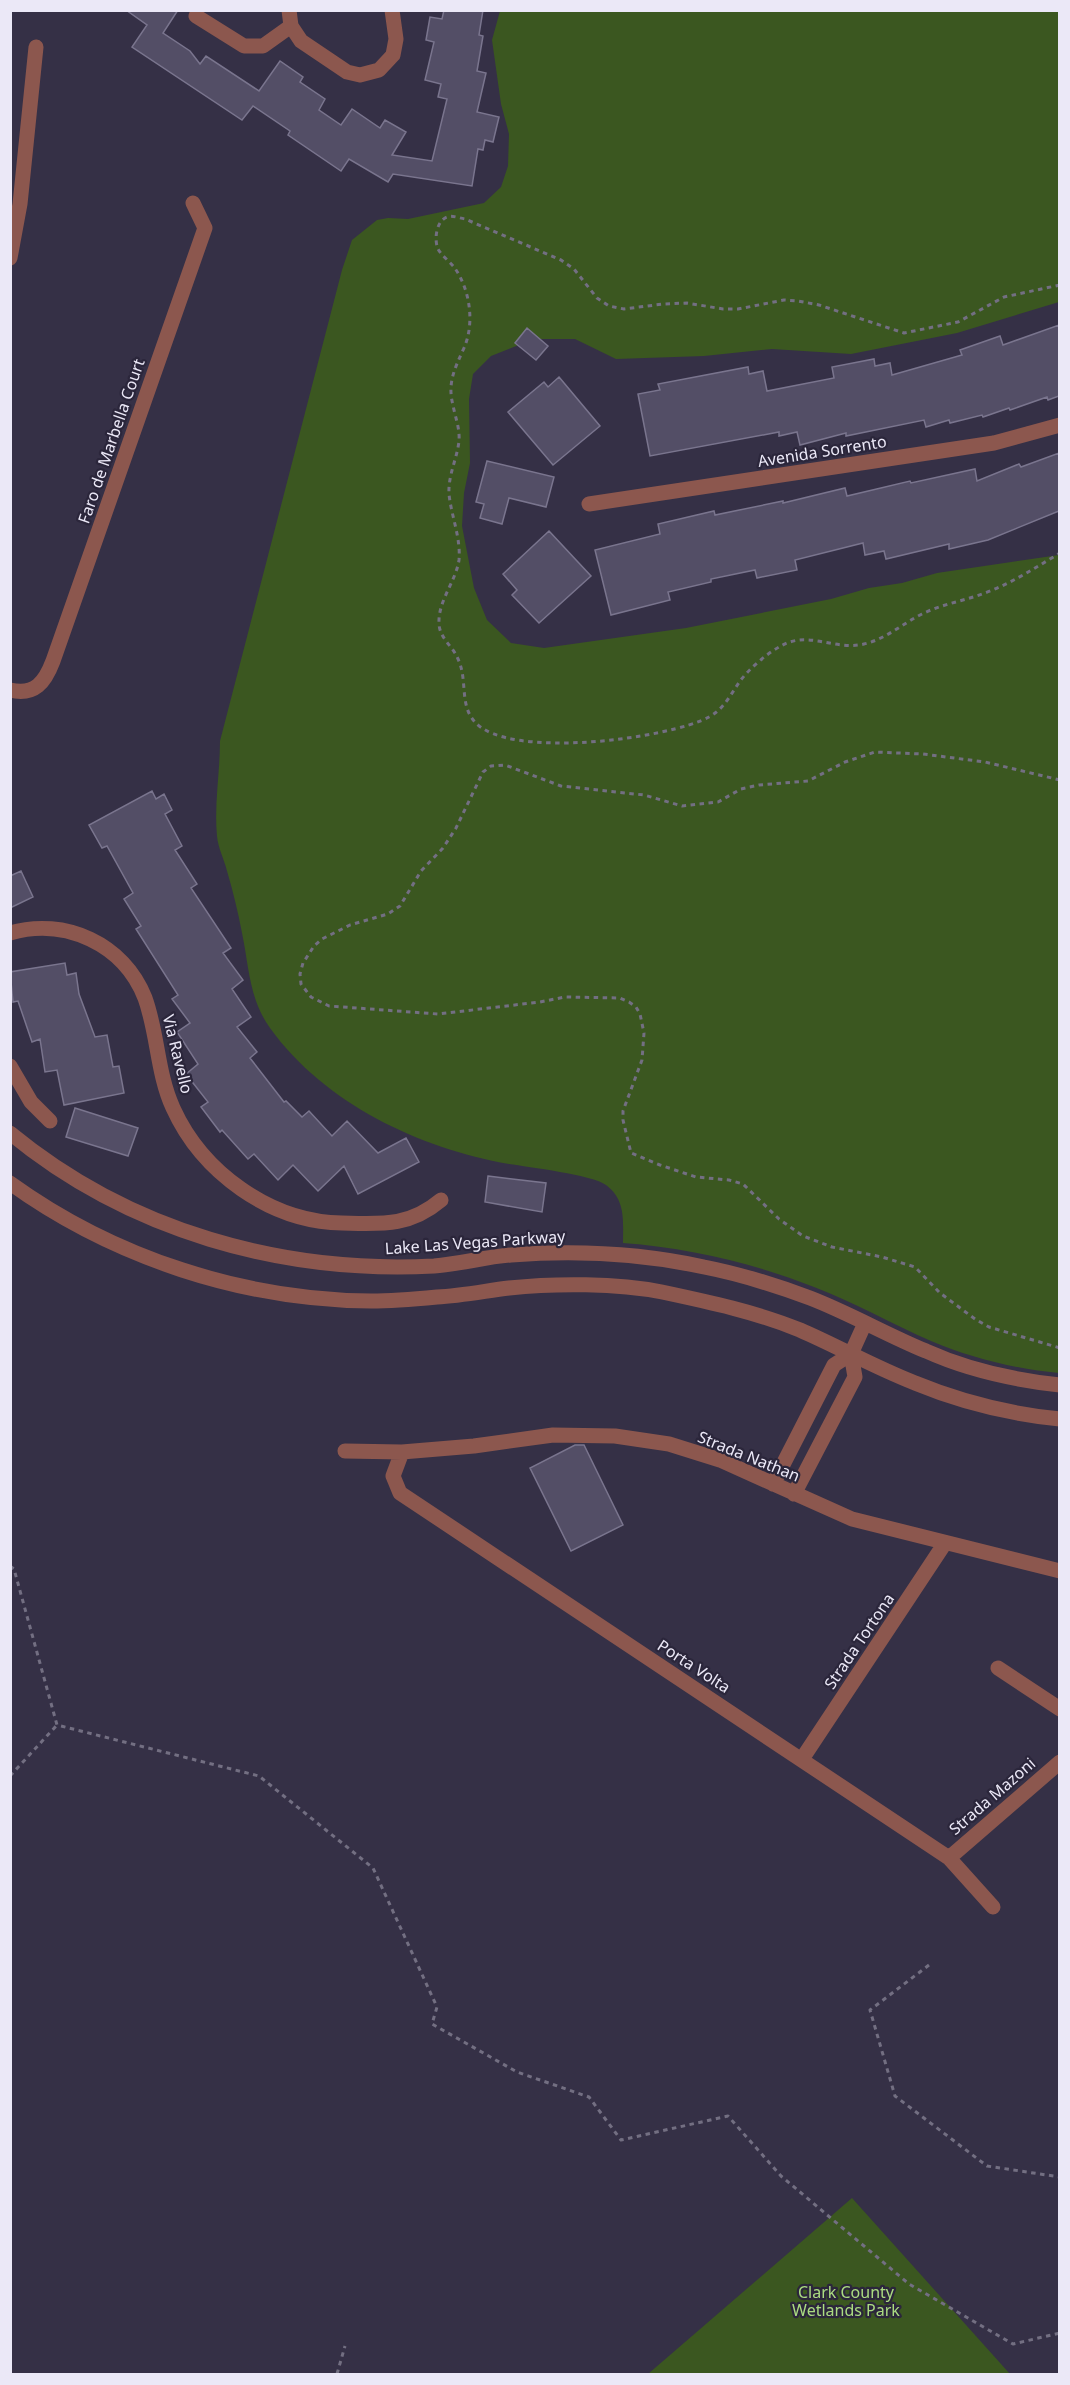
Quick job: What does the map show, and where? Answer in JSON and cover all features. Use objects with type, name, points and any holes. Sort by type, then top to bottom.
[{"type":"street","points":[[196,16],[244,46],[263,46],[290,18],[295,34],[304,44],[348,72],[364,75],[379,70],[393,55],[396,39],[392,10]]},
{"type":"street","points":[[10,258],[20,204],[36,47]]},
{"type":"street","name":"Faro de Marbella Court","points":[[10,690],[22,693],[37,688],[47,678],[205,228],[193,203]]},
{"type":"street","name":"Avenida Sorrento","points":[[589,504],[994,442],[1059,425]]},
{"type":"street","name":"Via Ravello","points":[[10,933],[36,928],[73,932],[107,948],[125,965],[144,997],[165,1088],[184,1129],[212,1165],[248,1193],[289,1213],[333,1223],[396,1223],[425,1213],[441,1200]]},
{"type":"street","points":[[10,1066],[31,1102],[50,1121]]},
{"type":"street","name":"Lake Las Vegas Parkway","points":[[10,1133],[32,1151],[92,1190],[156,1221],[224,1245],[294,1260],[365,1267],[437,1266],[508,1255],[585,1252],[662,1258],[738,1274],[811,1298],[927,1352],[967,1367],[1059,1385]]},
{"type":"street","points":[[10,1183],[38,1203],[99,1237],[164,1264],[232,1284],[301,1296],[371,1301],[442,1297],[512,1288],[585,1285],[657,1291],[729,1306],[798,1329],[914,1383],[957,1399],[1002,1410],[1059,1419]]},
{"type":"street","points":[[773,1484],[834,1365],[851,1354],[865,1323]]},
{"type":"street","points":[[794,1494],[855,1377],[851,1354]]},
{"type":"street","name":"Strada Nathan","points":[[345,1450],[402,1452],[474,1446],[553,1435],[615,1436],[669,1444],[720,1460],[852,1519],[1059,1571]]},
{"type":"street","points":[[795,1441],[817,1450]]},
{"type":"street","name":"Porta Volta","points":[[402,1452],[393,1476],[400,1493],[949,1858],[993,1907]]},
{"type":"street","name":"Strada Tortona","points":[[802,1759],[945,1543]]},
{"type":"street","points":[[998,1668],[1059,1709]]},
{"type":"street","name":"Strada Mazoni","points":[[949,1858],[1059,1762]]},
{"type":"path","points":[[1059,780],[985,762],[923,754],[875,752],[845,762],[808,780],[759,785],[741,789],[718,802],[682,806],[644,795],[576,789],[505,765],[491,766],[483,772],[456,828],[443,848],[421,871],[400,906],[388,914],[358,922],[329,934],[314,946],[300,974],[301,984],[310,997],[320,1003],[339,1007],[383,1008],[438,1014],[565,997],[620,998],[629,1002],[640,1014],[644,1042],[642,1060],[623,1111],[624,1130],[631,1153],[696,1177],[729,1180],[743,1184],[779,1219],[803,1236],[832,1247],[882,1257],[915,1267],[946,1298],[989,1327],[1059,1348]]},
{"type":"path","points":[[10,1566],[14,1569],[57,1725]]},
{"type":"path","points":[[10,1776],[57,1725]]},
{"type":"path","points":[[57,1725],[259,1776],[373,1868],[437,2007],[432,2024],[517,2072],[589,2097],[621,2140],[728,2116],[781,2176],[909,2284],[1013,2344],[1059,2333]]},
{"type":"path","points":[[929,1965],[870,2010],[895,2096],[987,2166],[1059,2177]]},
{"type":"path","points":[[337,2374],[345,2346]]},
{"type":"green space","points":[[500,11],[1059,11],[1059,302],[957,333],[851,354],[772,349],[704,356],[616,359],[575,339],[534,339],[491,356],[473,374],[469,399],[470,463],[464,493],[462,526],[474,588],[487,620],[511,643],[544,648],[686,628],[831,599],[937,573],[1059,555],[1059,1373],[1010,1366],[962,1353],[931,1341],[829,1293],[768,1271],[696,1253],[623,1243],[623,1219],[620,1204],[606,1185],[575,1175],[475,1157],[408,1134],[376,1118],[346,1100],[318,1079],[292,1055],[270,1028],[258,1006],[235,902],[218,840],[216,812],[220,741],[342,270],[352,240],[377,220],[408,219],[484,203],[501,187],[508,166],[509,134],[501,104],[492,40]]},
{"type":"green space","name":"Clark County Wetlands Park","points":[[852,2198],[1010,2374],[648,2374]]},
{"type":"building","points":[[126,10],[178,10],[163,33],[190,51],[200,64],[206,56],[259,91],[280,61],[303,77],[300,82],[325,99],[319,110],[341,125],[352,109],[380,128],[385,120],[406,132],[392,155],[432,161],[447,99],[438,97],[441,84],[425,80],[434,42],[426,40],[430,17],[442,19],[444,10],[483,10],[479,35],[483,36],[477,71],[486,73],[477,112],[499,117],[493,142],[485,140],[483,150],[478,149],[472,186],[393,174],[388,182],[349,159],[341,171],[288,135],[290,131],[253,106],[242,120],[132,47],[147,25]]},
{"type":"building","points":[[1059,325],[1059,396],[1048,400],[1047,397],[1010,410],[1009,408],[983,417],[982,415],[950,423],[949,420],[926,427],[924,420],[846,436],[846,433],[800,445],[797,432],[779,436],[779,432],[650,456],[638,394],[660,390],[658,384],[748,367],[749,374],[763,371],[767,391],[834,378],[832,367],[874,359],[875,366],[890,363],[892,375],[962,355],[960,350],[1000,336],[1003,345]]},
{"type":"building","points":[[527,328],[548,346],[536,360],[515,343]]},
{"type":"building","points":[[559,377],[600,426],[553,465],[508,412],[544,382],[548,387]]},
{"type":"building","points":[[1059,453],[1059,511],[988,540],[949,549],[949,544],[886,559],[884,551],[865,555],[863,543],[795,560],[797,570],[757,578],[755,570],[711,579],[711,582],[668,592],[670,600],[611,615],[595,550],[660,534],[658,524],[714,511],[715,515],[783,501],[783,503],[845,488],[847,496],[975,469],[977,481],[1019,464],[1021,467]]},
{"type":"building","points":[[487,461],[554,477],[546,507],[509,498],[502,524],[480,518],[484,504],[476,502]]},
{"type":"building","points":[[549,531],[591,576],[539,623],[512,595],[517,590],[503,574]]},
{"type":"building","points":[[152,791],[156,799],[164,794],[172,810],[165,814],[182,846],[175,850],[197,884],[191,888],[231,948],[223,953],[243,980],[232,989],[251,1017],[237,1027],[257,1052],[250,1058],[284,1102],[286,1101],[302,1117],[309,1111],[332,1136],[347,1121],[378,1153],[406,1138],[419,1162],[358,1194],[344,1166],[318,1191],[293,1165],[278,1180],[254,1154],[248,1159],[222,1130],[220,1132],[201,1107],[208,1102],[186,1074],[198,1064],[177,1032],[190,1023],[172,999],[178,995],[136,929],[141,926],[124,899],[133,893],[107,846],[102,848],[89,825]]},
{"type":"building","points":[[21,871],[33,897],[10,908],[10,876]]},
{"type":"building","points":[[65,963],[67,975],[76,973],[79,994],[95,1037],[107,1035],[113,1067],[119,1066],[124,1093],[64,1105],[57,1070],[45,1072],[40,1039],[32,1042],[18,1001],[13,1002],[10,972]]},
{"type":"building","points":[[75,1108],[138,1128],[128,1156],[66,1137]]},
{"type":"building","points":[[488,1176],[546,1183],[542,1212],[485,1202]]},
{"type":"building","points":[[575,1445],[584,1445],[623,1525],[571,1551],[530,1468]]}]
